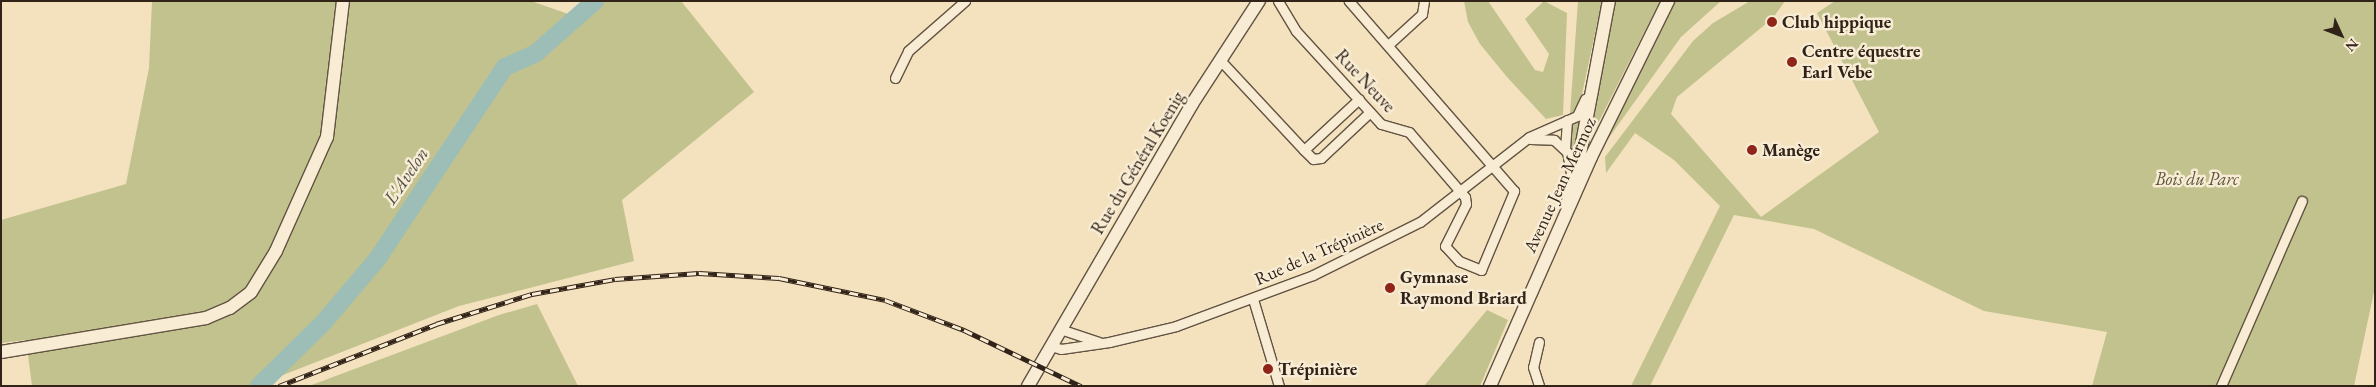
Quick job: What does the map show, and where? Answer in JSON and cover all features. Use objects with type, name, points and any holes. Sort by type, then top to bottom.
[{"type":"main road","points":[[1,352],[175,322],[239,293],[297,204],[322,152],[332,116],[343,1]]},
{"type":"main road","name":"Rue du Général Koenig","points":[[1028,386],[1220,60],[1259,1]]},
{"type":"main road","points":[[1558,227],[1581,157],[1609,1]]},
{"type":"main road","name":"Avenue Jean Mermoz","points":[[1490,386],[1558,227],[1665,5]]},
{"type":"main road","points":[[1,344],[56,343]]},
{"type":"street","points":[[895,78],[908,51],[965,1]]},
{"type":"street","name":"Rue Neuve","points":[[1278,1],[1296,31],[1370,112],[1385,127],[1409,132],[1460,191]]},
{"type":"street","points":[[1349,1],[1494,164],[1514,193],[1481,270],[1459,261],[1445,248],[1467,202],[1460,191]]},
{"type":"street","points":[[1388,45],[1422,14],[1424,1]]},
{"type":"street","points":[[1220,60],[1304,150],[1321,158],[1370,112]]},
{"type":"street","name":"Rue de la Trépinière","points":[[1051,346],[1062,349],[1104,343],[1184,324],[1253,299],[1405,231],[1460,191],[1523,141],[1567,120],[1582,110],[1599,61]]},
{"type":"street","points":[[1304,150],[1359,99]]},
{"type":"street","points":[[1565,208],[1571,167],[1565,149],[1567,120]]},
{"type":"street","points":[[1523,141],[1548,138],[1565,149]]},
{"type":"street","points":[[2221,386],[2232,357],[2302,202]]},
{"type":"street","points":[[1253,299],[1279,386]]},
{"type":"street","points":[[1060,329],[1104,343]]},
{"type":"street","points":[[1539,342],[1533,367],[1539,386]]},
{"type":"green space","points":[[152,1],[531,1],[577,17],[597,1],[681,1],[754,92],[622,200],[634,261],[459,306],[255,386],[32,386],[26,340],[1,343],[1,220],[126,184],[149,68]]},
{"type":"green space","points":[[1464,1],[1488,1],[1535,70],[1543,72],[1549,54],[1525,19],[1544,1],[1567,13],[1563,115],[1546,119],[1507,77],[1480,44],[1468,22]]},
{"type":"green space","points":[[1578,1],[1602,1],[1579,108],[1570,114]]},
{"type":"green space","points":[[1615,1],[1660,1],[1593,133],[1591,129]]},
{"type":"green space","points":[[1675,1],[1721,1],[1681,37],[1608,139],[1608,131]]},
{"type":"green space","name":"Bois du Parc","points":[[1750,1],[1785,1],[1773,18],[1677,97],[1671,114],[1761,217],[1879,132],[1817,13],[1835,1],[2375,1],[2375,287],[2354,386],[2092,386],[2107,332],[1984,311],[1814,229],[1734,215],[1650,386],[1631,386],[1720,206],[1674,160],[1635,133],[1606,173],[1605,157],[1693,41],[1713,23]]},
{"type":"green space","points":[[1581,120],[1572,157],[1570,125]]},
{"type":"green space","points":[[537,304],[578,386],[309,386],[499,315]]},
{"type":"green space","points":[[1487,310],[1508,320],[1480,386],[1424,386]]},
{"type":"waterway","name":"L'Avelon","points":[[259,386],[324,322],[378,258],[505,67],[536,53],[595,1]]},
{"type":"railway","points":[[279,386],[436,324],[532,294],[615,279],[699,273],[779,278],[885,300],[964,330],[1081,386]]},
{"type":"place","name":"Club hippique","points":[[1772,22]]},
{"type":"place","name":"Centre équestre Earl Vebe","points":[[1792,62]]},
{"type":"place","name":"Manège","points":[[1752,150]]},
{"type":"place","name":"Gymnase Raymond Briard","points":[[1390,288]]},
{"type":"place","name":"Trépinière","points":[[1268,369]]}]
